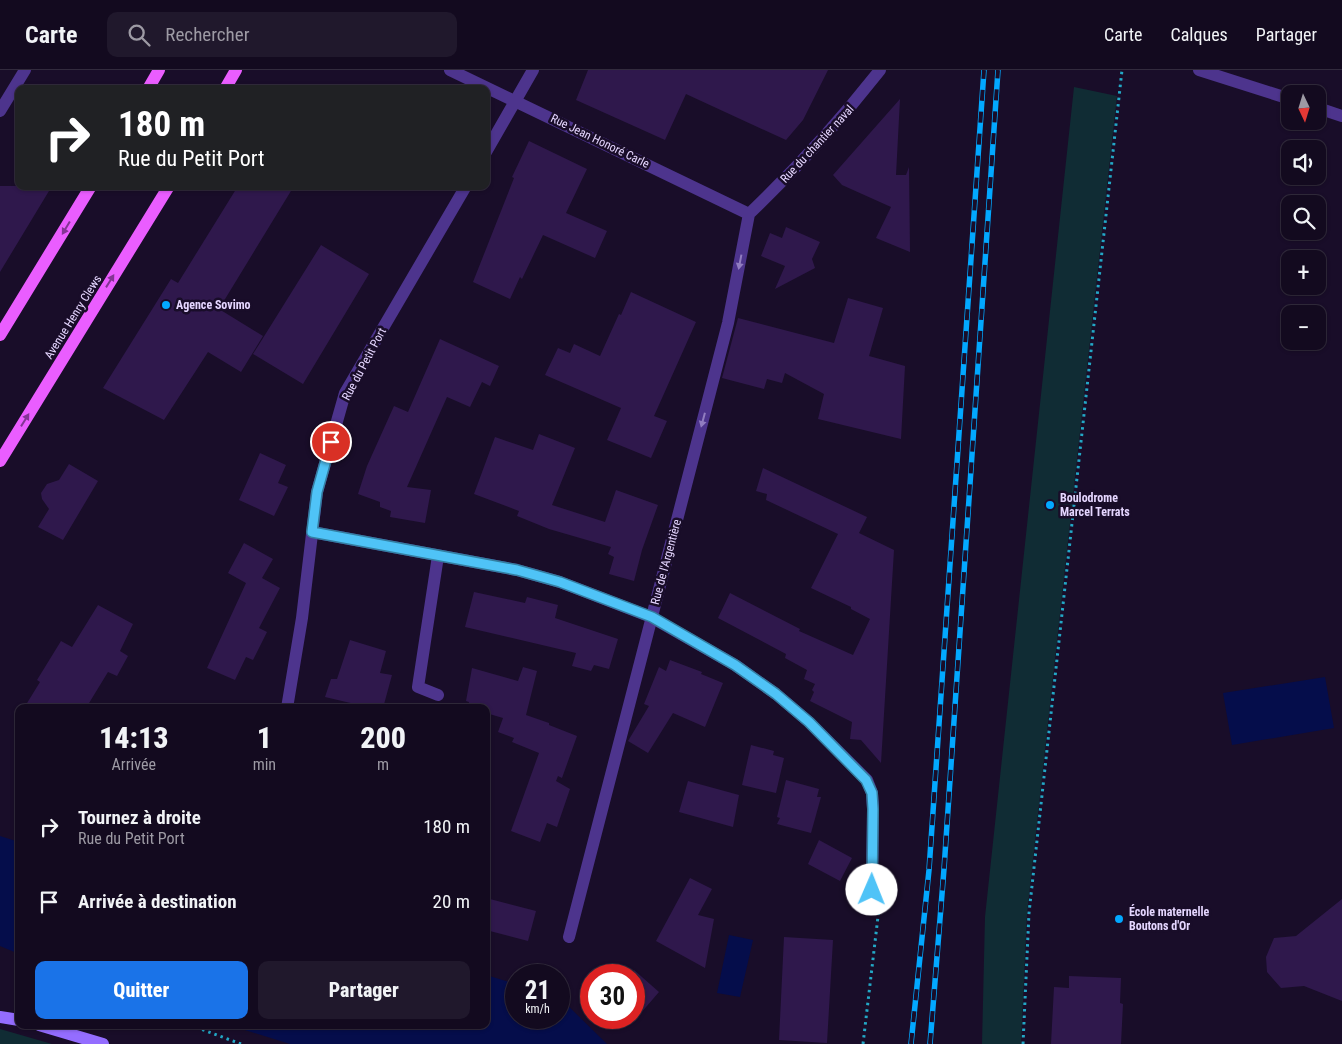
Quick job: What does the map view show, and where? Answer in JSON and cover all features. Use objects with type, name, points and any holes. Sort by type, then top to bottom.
[{"type":"main road","points":[[150,85],[159,70]]},
{"type":"main road","points":[[227,85],[236,70]]},
{"type":"main road","points":[[0,335],[89,190]]},
{"type":"main road","name":"Avenue Henry Clews","points":[[0,461],[167,190]]},
{"type":"street","points":[[16,85],[25,70]]},
{"type":"street","name":"Rue Jean Honoré Carle","points":[[450,70],[482,85]]},
{"type":"street","points":[[490,145],[533,70]]},
{"type":"street","name":"Rue du chantier naval","points":[[749,214],[793,172],[856,102],[880,70]]},
{"type":"street","points":[[1199,70],[1281,96]]},
{"type":"street","points":[[0,111],[15,86]]},
{"type":"street","name":"Rue Jean Honoré Carle","points":[[490,89],[749,214]]},
{"type":"street","points":[[1326,111],[1342,116]]},
{"type":"street","name":"Rue du Petit Port","points":[[288,704],[302,618],[317,492],[345,393],[464,190]]},
{"type":"street","name":"Rue de l'Argentière","points":[[569,937],[728,323],[749,214]]},
{"type":"street","points":[[312,532],[517,570],[560,582],[652,617],[735,665],[776,694],[809,722],[866,780],[872,793],[873,809],[872,890]]},
{"type":"street","points":[[438,556],[418,687],[438,695]]},
{"type":"street","points":[[0,1017],[15,1019]]},
{"type":"street","points":[[52,1029],[103,1044]]},
{"type":"path","points":[[1023,1044],[1029,913],[1122,70]]},
{"type":"path","points":[[863,1044],[880,905],[872,890]]},
{"type":"path","points":[[201,1029],[241,1044]]},
{"type":"shaded area","name":"Boulodrome Marcel Terrats","points":[[1074,87],[1117,96],[1027,914],[1021,1044],[982,1044],[985,917]]},
{"type":"shaded area","points":[[1325,677],[1334,728],[1232,745],[1223,693]]},
{"type":"shaded area","points":[[0,836],[15,841],[15,952],[0,946]]},
{"type":"shaded area","points":[[729,935],[753,940],[740,997],[717,993]]},
{"type":"shaded area","points":[[490,976],[505,981],[505,1029],[570,1029],[570,1008],[580,1018],[580,1029],[592,1029],[607,1044],[290,1044],[242,1029],[490,1029]]},
{"type":"shaded area","points":[[0,1029],[52,1044],[0,1044]]},
{"type":"building","points":[[588,70],[828,70],[803,120],[786,140],[686,94],[665,140],[576,100]]},
{"type":"building","points":[[900,99],[896,175],[906,175],[909,167],[910,252],[876,238],[891,207],[842,185],[833,175]]},
{"type":"building","points":[[529,141],[587,169],[566,213],[607,231],[595,258],[543,235],[510,299],[473,282],[514,178],[512,177]]},
{"type":"building","points":[[0,186],[15,186],[15,190],[50,190],[0,272]]},
{"type":"building","points":[[236,190],[292,190],[219,309],[263,336],[241,372],[208,352],[164,420],[103,388],[171,279],[178,283]]},
{"type":"building","points":[[786,227],[820,242],[812,259],[815,268],[775,289],[785,266],[761,256],[770,233],[782,238]]},
{"type":"building","points":[[321,245],[369,274],[303,384],[253,354]]},
{"type":"building","points":[[631,292],[696,322],[654,416],[667,421],[651,458],[607,440],[621,408],[545,375],[558,348],[570,353],[574,344],[600,356]]},
{"type":"building","points":[[848,298],[883,308],[869,356],[905,366],[901,439],[818,419],[824,394],[785,373],[782,383],[767,379],[764,389],[722,378],[738,318],[834,343]]},
{"type":"building","points":[[440,339],[499,366],[490,386],[482,382],[470,407],[447,397],[407,487],[431,490],[425,523],[390,517],[391,511],[380,507],[380,502],[358,494],[367,466],[394,406],[408,412]]},
{"type":"building","points":[[539,434],[575,448],[552,505],[605,522],[616,490],[658,505],[642,550],[634,581],[609,574],[614,557],[608,554],[611,547],[549,529],[517,516],[519,511],[474,494],[495,437],[533,450]]},
{"type":"building","points":[[260,453],[286,465],[278,483],[288,487],[274,516],[239,500]]},
{"type":"building","points":[[69,464],[98,481],[63,540],[38,527],[49,509],[42,499],[41,493],[47,484],[59,480]]},
{"type":"building","points":[[763,468],[867,517],[859,533],[894,550],[881,763],[861,740],[850,739],[852,722],[810,701],[815,684],[804,679],[807,670],[785,658],[786,654],[718,618],[730,593],[800,629],[799,631],[853,655],[870,619],[851,609],[851,607],[811,588],[838,534],[766,500],[767,494],[756,491]]},
{"type":"building","points":[[244,543],[273,559],[262,578],[280,588],[259,628],[267,632],[253,660],[246,657],[235,680],[207,668],[246,583],[228,573]]},
{"type":"building","points":[[474,592],[525,603],[527,597],[558,605],[555,618],[618,639],[609,669],[594,665],[591,671],[572,666],[576,653],[465,627]]},
{"type":"building","points":[[98,605],[133,624],[120,651],[128,656],[117,676],[108,672],[88,704],[26,704],[40,682],[37,680],[61,641],[72,647]]},
{"type":"building","points":[[350,640],[386,651],[380,673],[392,675],[384,704],[355,704],[325,697],[331,679],[337,679]]},
{"type":"building","points":[[670,660],[702,672],[701,674],[723,683],[705,727],[673,713],[648,753],[628,741],[649,706],[644,704],[659,667],[666,671]]},
{"type":"building","points":[[523,667],[537,671],[526,715],[577,736],[562,778],[558,776],[556,781],[570,789],[557,827],[547,823],[540,842],[511,831],[539,753],[512,742],[514,738],[498,732],[503,718],[490,714],[490,704],[469,704],[469,702],[466,701],[472,668],[518,681]]},
{"type":"building","points":[[751,745],[774,751],[773,755],[784,758],[776,793],[742,785]]},
{"type":"building","points":[[786,780],[819,789],[817,797],[821,797],[811,833],[777,824],[780,818],[777,817]]},
{"type":"building","points":[[688,781],[739,795],[733,827],[679,812]]},
{"type":"building","points":[[819,840],[852,858],[840,881],[808,864]]},
{"type":"building","points":[[690,878],[712,889],[698,915],[714,919],[705,968],[656,941]]},
{"type":"building","points":[[490,899],[536,911],[528,941],[490,931]]},
{"type":"building","points":[[1342,899],[1342,1001],[1304,986],[1281,988],[1267,972],[1266,957],[1274,938],[1296,936]]},
{"type":"building","points":[[784,937],[833,940],[827,1043],[779,1040]]},
{"type":"building","points":[[1069,976],[1121,978],[1120,1003],[1123,1004],[1121,1044],[1051,1044],[1054,987],[1069,988]]},
{"type":"building","points":[[645,980],[659,992],[645,1008]]},
{"type":"railway","points":[[911,1044],[929,870],[984,70]]},
{"type":"railway","points":[[930,1044],[944,869],[998,70]]},
{"type":"place","name":"Agence Sovimo","points":[[166,305]]},
{"type":"place","name":"Boulodrome Marcel Terrats","points":[[1050,505]]},
{"type":"place","name":"École maternelle Boutons d'Or","points":[[1119,919]]},
{"type":"route","points":[[331,442],[317,492],[312,532],[517,570],[560,582],[652,617],[735,665],[776,694],[809,722],[866,780],[872,793],[873,809],[872,890]]}]
